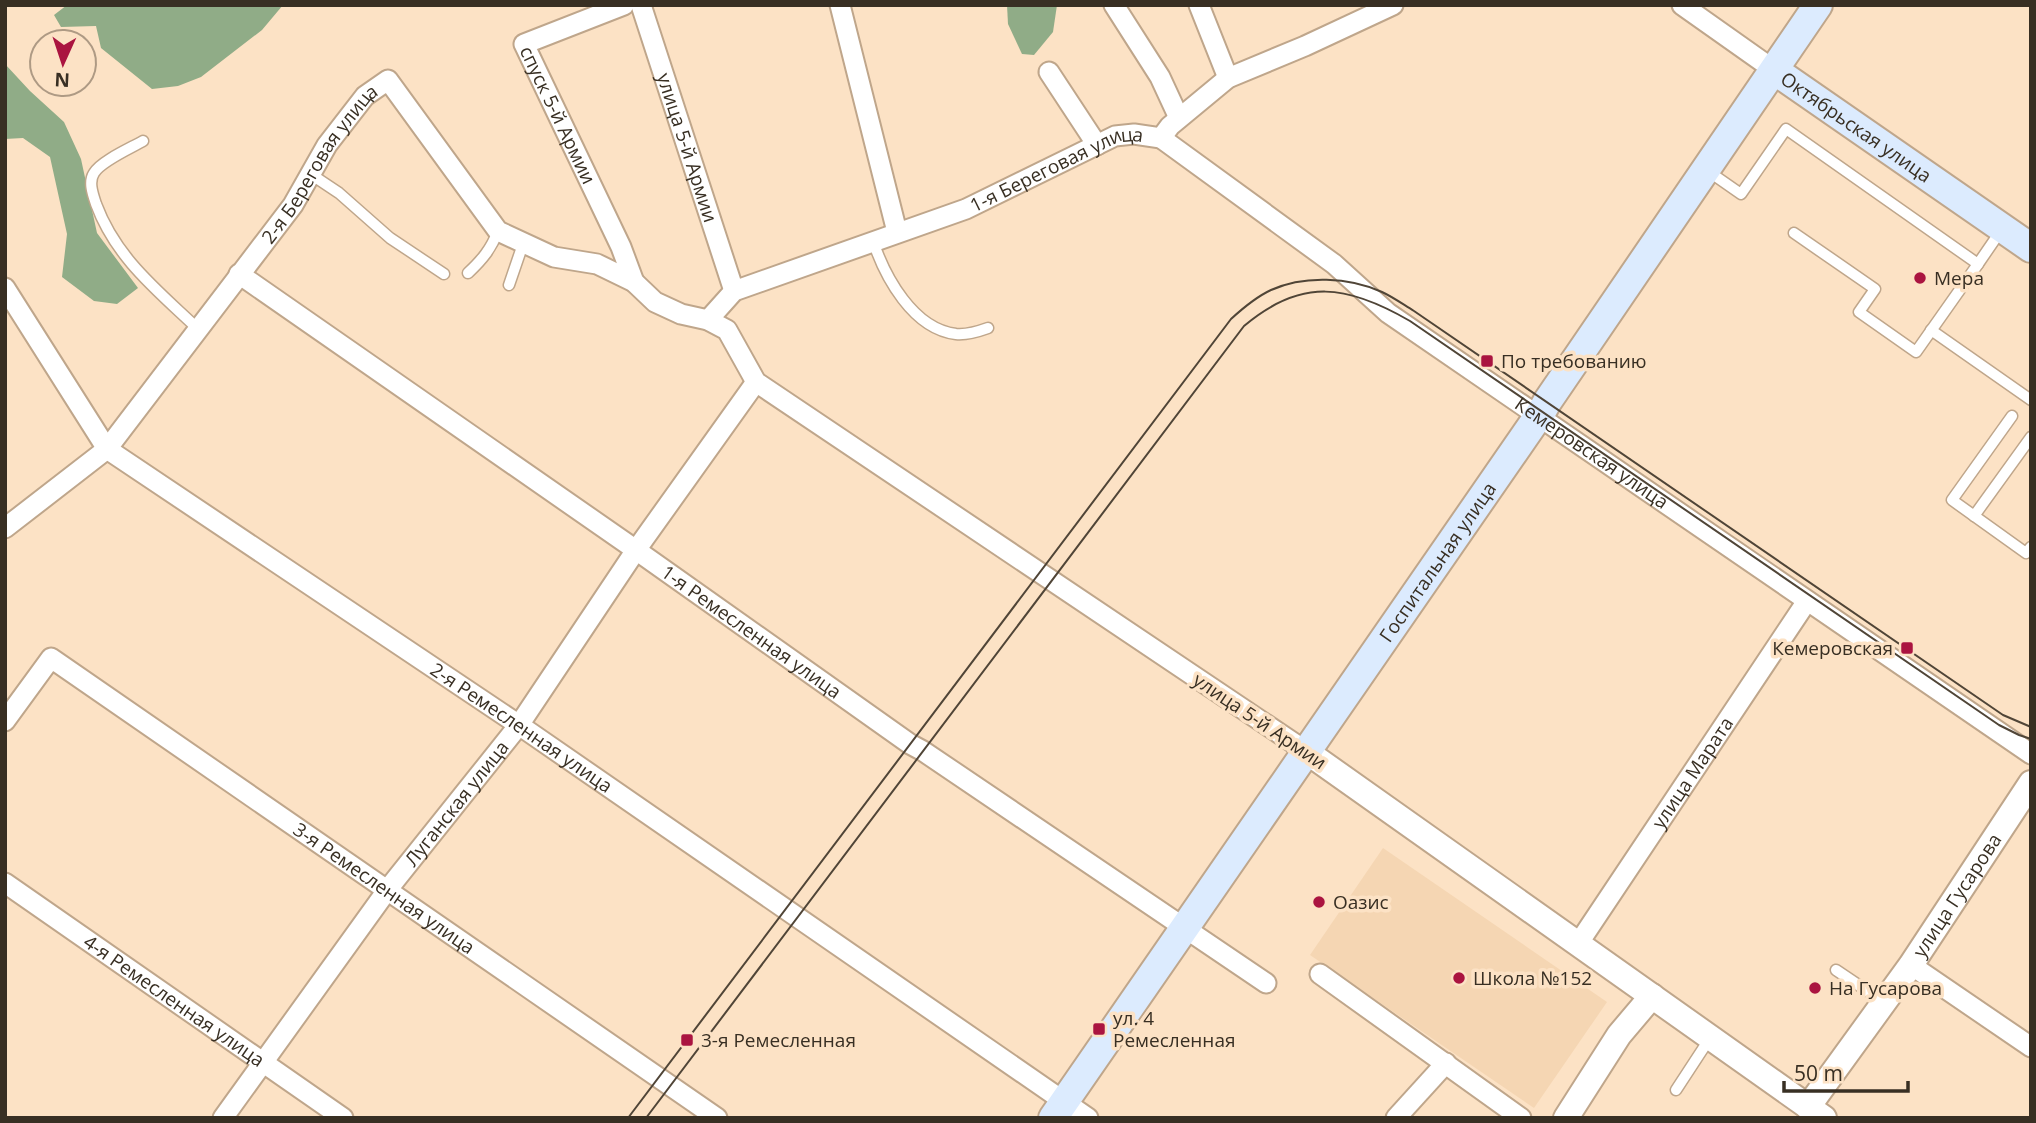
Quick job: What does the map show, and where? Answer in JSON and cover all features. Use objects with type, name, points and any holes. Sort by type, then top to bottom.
[{"type":"main road","name":"Госпитальная улица","points":[[1059,1109],[1538,417],[1818,5]]},
{"type":"main road","name":"Октябрьская улица","points":[[1774,70],[2031,248]]},
{"type":"street","name":"спуск 5-й Армии","points":[[624,5],[524,44],[621,247],[634,282]]},
{"type":"street","name":"улица 5-й Армии","points":[[641,5],[734,291]]},
{"type":"street","points":[[840,5],[897,232]]},
{"type":"street","points":[[1114,5],[1160,77],[1179,118]]},
{"type":"street","points":[[1199,5],[1228,78]]},
{"type":"street","name":"1-я Береговая улица","points":[[708,320],[734,291],[966,209],[1115,136],[1134,134],[1161,138],[1179,118],[1228,78],[1392,5]]},
{"type":"street","name":"Октябрьская улица","points":[[1682,5],[1774,70]]},
{"type":"street","points":[[1049,72],[1097,145]]},
{"type":"street","name":"2-я Береговая улица","points":[[5,528],[107,449],[292,205],[312,175],[327,145],[365,96],[388,80],[498,231],[554,257],[597,264],[634,282],[655,302],[681,314],[708,320]]},
{"type":"street","name":"Кемеровская улица","points":[[1161,138],[1334,264],[1388,313],[2031,754]]},
{"type":"street","name":"1-я Ремесленная улица","points":[[239,274],[910,744],[1266,983]]},
{"type":"street","name":"2-я Ремесленная улица","points":[[5,288],[107,449],[519,725],[1059,1109],[1088,1118]]},
{"type":"street","name":"улица 5-й Армии","points":[[708,320],[727,330],[756,382],[1307,752],[1816,1112]]},
{"type":"street","name":"Луганская улица","points":[[223,1118],[388,889],[519,725],[636,550],[756,382]]},
{"type":"street","name":"улица Марата","points":[[1578,944],[1807,601]]},
{"type":"street","name":"3-я Ремесленная улица","points":[[5,722],[51,658],[718,1118]]},
{"type":"street","name":"улица Гусарова","points":[[1816,1112],[2031,783]]},
{"type":"street","name":"4-я Ремесленная улица","points":[[5,883],[343,1118]]},
{"type":"street","points":[[1911,965],[2031,1047]]},
{"type":"street","points":[[1320,974],[1521,1118]]},
{"type":"street","points":[[1566,1118],[1619,1035],[1652,996]]},
{"type":"street","points":[[1396,1118],[1446,1063]]},
{"type":"lane","points":[[1707,170],[1741,194],[1786,129],[1978,264]]},
{"type":"lane","points":[[143,141],[100,166],[93,174],[93,196],[104,226],[129,264],[197,328]]},
{"type":"lane","points":[[312,175],[340,193],[390,238],[444,274]]},
{"type":"lane","points":[[1794,233],[1875,289],[1859,312],[1916,352],[2002,229]]},
{"type":"lane","points":[[468,273],[481,261],[498,231]]},
{"type":"lane","points":[[873,241],[893,288],[926,321],[946,332],[957,334],[970,334],[988,328]]},
{"type":"lane","points":[[509,285],[523,244]]},
{"type":"lane","points":[[1931,330],[2031,400]]},
{"type":"lane","points":[[2012,416],[1952,500],[2026,553],[2031,547]]},
{"type":"lane","points":[[1974,516],[2031,437]]},
{"type":"lane","points":[[1836,970],[1885,1003]]},
{"type":"lane","points":[[1676,1090],[1711,1038]]},
{"type":"shaded area","name":"Школа №152","points":[[1383,848],[1607,1002],[1534,1108],[1310,955]]},
{"type":"green space","points":[[67,5],[283,5],[262,30],[201,77],[178,86],[152,89],[101,48],[96,26],[61,27],[54,15]]},
{"type":"green space","points":[[1007,5],[1057,5],[1053,32],[1034,55],[1022,54],[1008,24]]},
{"type":"green space","points":[[5,64],[28,89],[28,98],[38,98],[64,122],[81,159],[97,233],[138,288],[117,304],[94,301],[62,277],[67,234],[50,157],[23,138],[5,139]]},
{"type":"tram line","points":[[628,1118],[1231,319],[1260,296],[1284,285],[1312,280],[1341,281],[1369,287],[1394,299],[2003,715],[2031,727]]},
{"type":"tram line","points":[[646,1118],[1244,326],[1265,310],[1286,299],[1306,293],[1346,294],[1366,300],[1410,321],[1999,725],[2031,739]]},
{"type":"place","name":"Мера","points":[[1920,278]]},
{"type":"place","name":"По требованию","points":[[1487,361]]},
{"type":"place","name":"Кемеровская","points":[[1907,648]]},
{"type":"place","name":"Оазис","points":[[1319,902]]},
{"type":"place","name":"Школа №152","points":[[1459,978]]},
{"type":"place","name":"На Гусарова","points":[[1815,988]]},
{"type":"place","name":"ул. 4 Ремесленная","points":[[1099,1029]]},
{"type":"place","name":"3-я Ремесленная","points":[[687,1040]]}]
